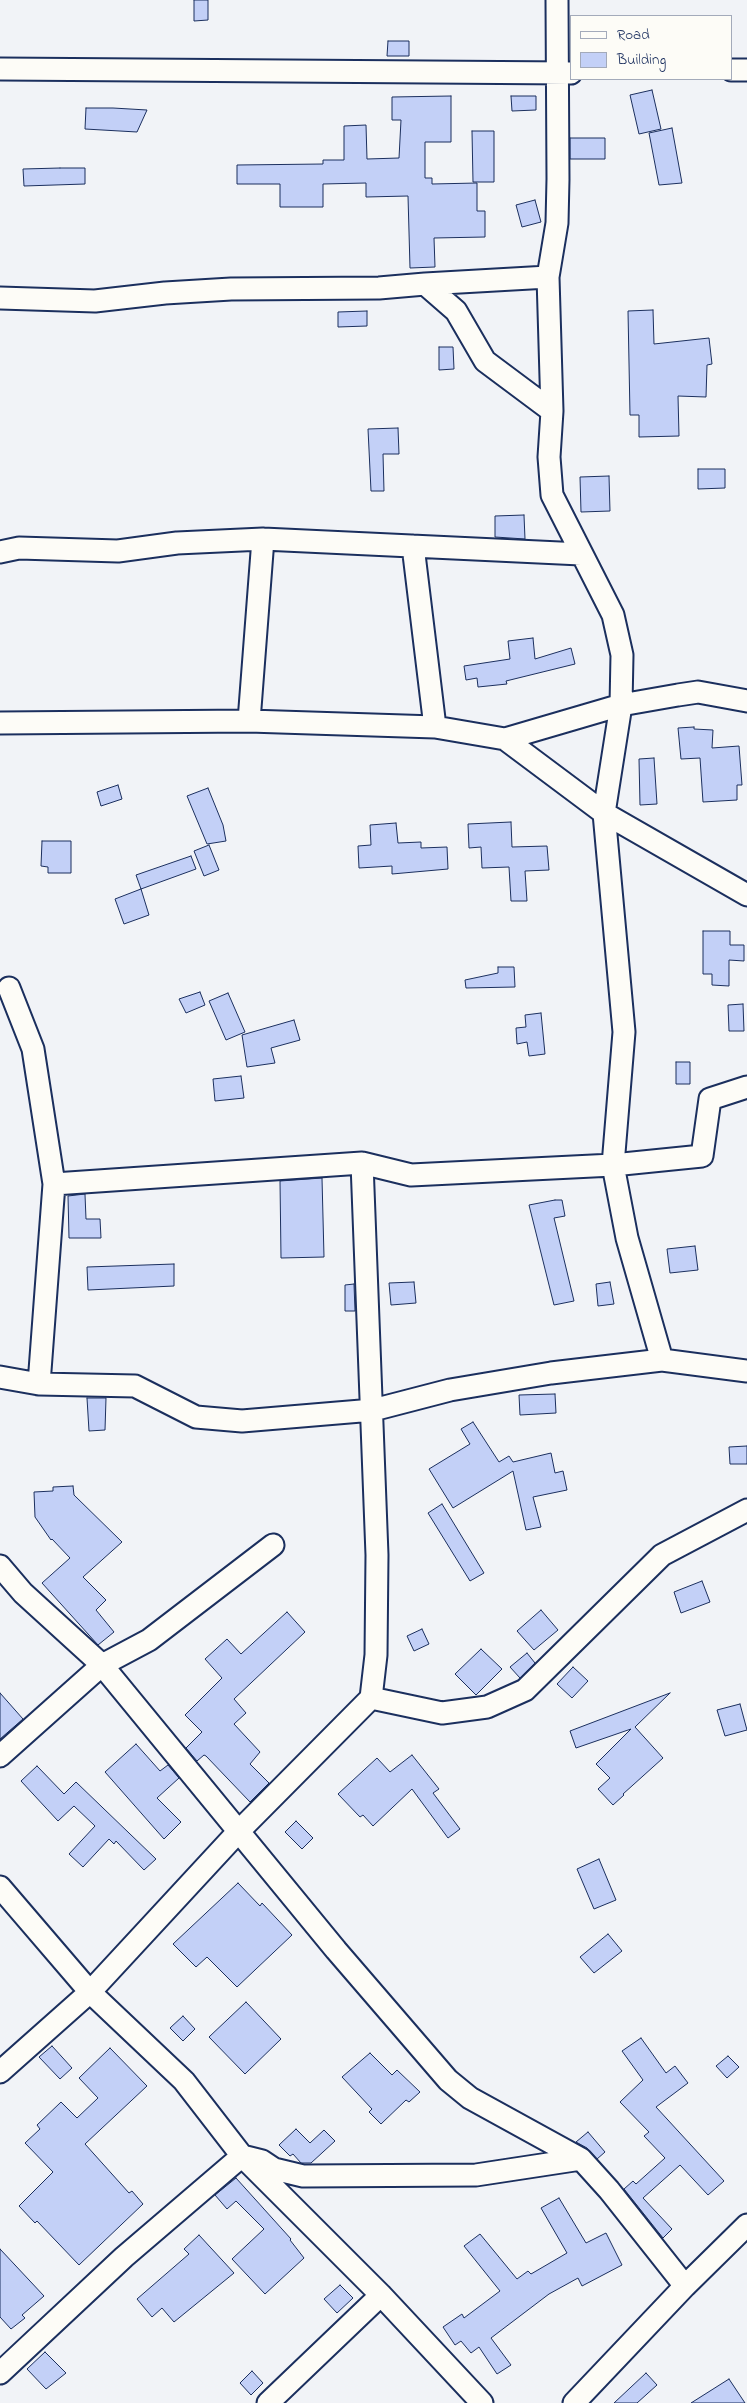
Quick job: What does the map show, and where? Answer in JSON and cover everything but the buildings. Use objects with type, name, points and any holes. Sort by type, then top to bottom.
[{"type":"street","points":[[557,0],[565,73],[557,224],[548,277],[552,411],[549,458],[552,495],[613,615],[622,655],[621,705],[604,813],[624,1032],[613,1165],[627,1238],[662,1360]]},
{"type":"street","points":[[0,69],[565,73]]},
{"type":"street","points":[[732,70],[747,70]]},
{"type":"street","points":[[0,298],[95,301],[165,293],[231,289],[379,288],[548,277]]},
{"type":"street","points":[[425,284],[456,311],[485,361],[552,411]]},
{"type":"street","points":[[0,552],[19,548],[118,551],[177,543],[263,539],[581,554]]},
{"type":"street","points":[[250,721],[263,539]]},
{"type":"street","points":[[414,546],[435,727]]},
{"type":"street","points":[[0,723],[250,721],[435,727],[506,739],[621,705],[698,692],[747,701]]},
{"type":"street","points":[[506,739],[604,813],[747,895]]},
{"type":"street","points":[[9,988],[33,1049],[54,1184],[39,1384]]},
{"type":"street","points":[[54,1184],[362,1163],[411,1175],[613,1165],[702,1156],[710,1099],[747,1087]]},
{"type":"street","points":[[0,2072],[90,1992],[238,1832],[371,1698],[376,1655],[377,1556],[373,1410],[362,1163]]},
{"type":"street","points":[[0,1378],[39,1384],[136,1386],[196,1417],[242,1421],[373,1410],[450,1390],[532,1376],[662,1360],[747,1372]]},
{"type":"street","points":[[371,1698],[442,1713],[487,1707],[525,1690],[662,1555],[747,1510]]},
{"type":"street","points":[[0,1756],[102,1664],[149,1640],[273,1545]]},
{"type":"street","points":[[0,1566],[23,1593],[102,1664],[342,1957],[458,2090],[580,2159],[609,2190],[685,2286]]},
{"type":"street","points":[[0,1886],[90,1992],[184,2081],[242,2156],[381,2295],[482,2403]]},
{"type":"street","points":[[242,2156],[262,2161],[274,2169],[303,2176],[476,2175],[580,2159]]},
{"type":"street","points":[[0,2373],[124,2257],[242,2156]]},
{"type":"street","points":[[574,2403],[685,2286],[747,2225]]},
{"type":"street","points":[[268,2403],[381,2295]]}]
